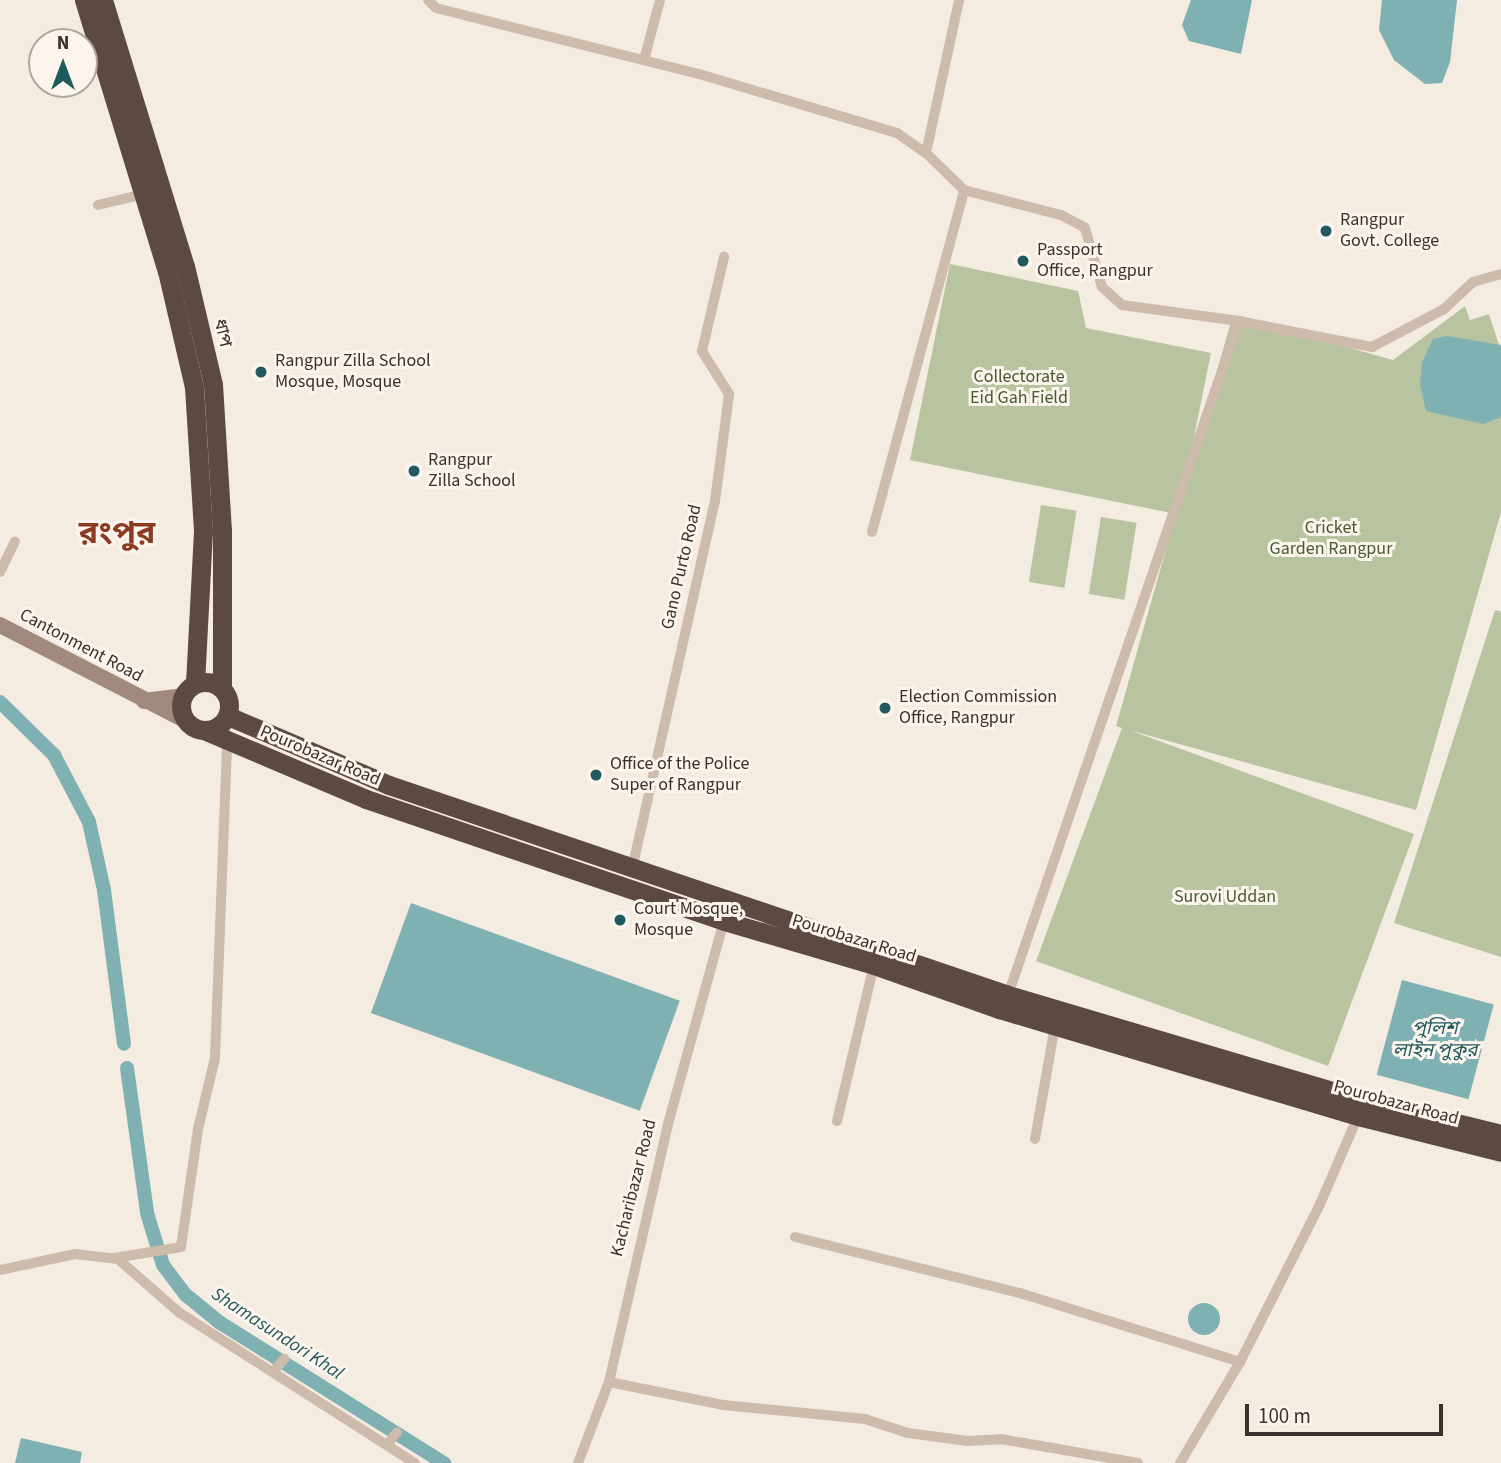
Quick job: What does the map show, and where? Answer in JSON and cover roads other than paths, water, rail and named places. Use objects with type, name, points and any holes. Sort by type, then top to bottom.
[{"type":"highway","name":"ধাপ","points":[[84,0],[152,192],[185,266],[213,384],[222,530],[222,687],[230,706],[228,716]]},
{"type":"highway","name":"ধাপ","points":[[103,0],[152,192],[194,387],[203,531],[185,720]]},
{"type":"highway","points":[[189,690],[214,683],[222,687]]},
{"type":"highway","points":[[185,720],[206,731],[228,716]]},
{"type":"highway","name":"Pourobazar Road","points":[[228,716],[389,785],[1008,995],[1367,1101],[1501,1134]]},
{"type":"highway","name":"Pourobazar Road","points":[[206,731],[366,799],[724,921],[1358,1116],[1501,1152]]},
{"type":"main road","name":"Cantonment Road","points":[[0,625],[185,720]]},
{"type":"main road","name":"Cantonment Road","points":[[144,701],[189,690]]},
{"type":"street","points":[[428,0],[436,8],[644,60],[897,133],[926,153],[964,190],[1060,215],[1085,228],[1102,286],[1122,305],[1239,321],[1372,346],[1444,309],[1473,282],[1501,274]]},
{"type":"street","points":[[644,60],[660,0]]},
{"type":"street","points":[[926,153],[959,0]]},
{"type":"street","points":[[872,532],[964,190]]},
{"type":"street","points":[[99,205],[152,192]]},
{"type":"street","name":"Gano Purto Road","points":[[623,888],[634,866],[715,500],[729,394],[702,351],[724,257]]},
{"type":"street","points":[[1008,995],[1239,321]]},
{"type":"street","points":[[0,572],[15,541]]},
{"type":"street","points":[[0,1269],[75,1254],[114,1258],[181,1247],[198,1129],[215,1058],[227,740]]},
{"type":"street","name":"Kacharibazar Road","points":[[578,1463],[609,1382],[668,1124],[724,921]]},
{"type":"street","points":[[837,1121],[874,965]]},
{"type":"street","points":[[1035,1139],[1055,1025]]},
{"type":"street","points":[[1180,1463],[1240,1362],[1320,1204],[1358,1116]]},
{"type":"street","points":[[795,1237],[1020,1293],[1240,1362]]},
{"type":"street","points":[[114,1258],[180,1313],[415,1463]]},
{"type":"street","points":[[274,1371],[284,1359]]},
{"type":"street","points":[[609,1382],[723,1405],[865,1419],[908,1433],[967,1441],[1001,1439],[1138,1463]]},
{"type":"street","points":[[387,1445],[397,1433]]},
{"type":"water","points":[[1191,0],[1252,0],[1241,54],[1189,41],[1182,25]]},
{"type":"water","points":[[1382,0],[1457,0],[1450,62],[1442,83],[1425,84],[1394,60],[1379,30]]},
{"type":"water","points":[[1447,336],[1501,345],[1501,417],[1483,424],[1426,411],[1420,385],[1422,362],[1433,339]]},
{"type":"water","points":[[411,903],[680,1001],[640,1111],[371,1013]]},
{"type":"water","name":"পুলিশ লাইন পুকুর","points":[[1402,980],[1494,1005],[1468,1099],[1377,1075]]},
{"type":"water","points":[[1204,1303],[1215,1308],[1220,1319],[1215,1330],[1204,1335],[1193,1330],[1188,1319],[1193,1308]]},
{"type":"water","points":[[21,1438],[82,1452],[80,1463],[15,1463]]},
{"type":"waterway","name":"Shamasundori Khal","points":[[0,702],[54,755],[89,822],[104,890],[124,1044]]},
{"type":"waterway","name":"Shamasundori Khal","points":[[127,1068],[147,1213],[163,1265],[186,1295],[219,1322],[444,1463]]},
{"type":"place","name":"Rangpur Govt. College","points":[[1326,231]]},
{"type":"place","name":"Passport Office, Rangpur","points":[[1023,261]]},
{"type":"place","name":"Rangpur Zilla School Mosque, Mosque","points":[[261,372]]},
{"type":"place","name":"Rangpur Zilla School","points":[[414,471]]},
{"type":"place","name":"Election Commission Office, Rangpur","points":[[885,708]]},
{"type":"place","name":"Office of the Police Super of Rangpur","points":[[596,775]]},
{"type":"place","name":"Court Mosque, Mosque","points":[[620,920]]},
{"type":"district","name":"রংপুর","points":[[117,533]]},
{"type":"park label","name":"Collectorate Eid Gah Field","points":[[1019,388]]},
{"type":"park label","name":"Cricket Garden Rangpur","points":[[1331,539]]},
{"type":"park label","name":"Surovi Uddan","points":[[1225,897]]}]
